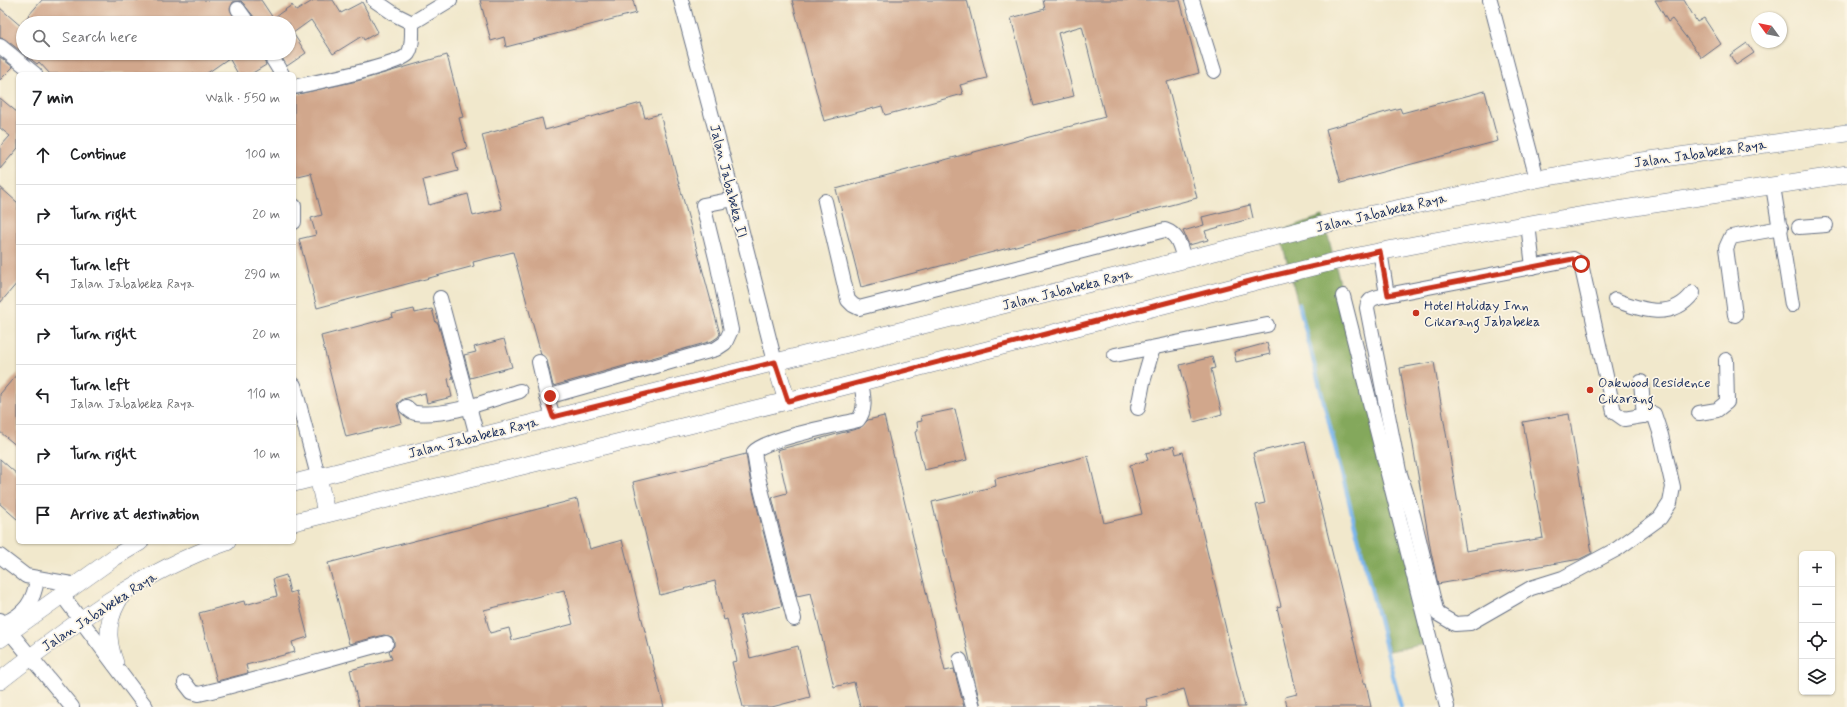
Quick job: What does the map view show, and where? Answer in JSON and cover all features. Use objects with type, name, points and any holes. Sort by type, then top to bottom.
[{"type":"main road","name":"Jalan Jababeka Raya","points":[[296,482],[1330,223],[1537,179],[1635,162],[1847,132]]},
{"type":"main road","points":[[296,521],[788,401],[1258,279],[1380,251],[1528,224],[1847,174]]},
{"type":"main road","points":[[775,362],[788,401]]},
{"type":"main road","points":[[318,476],[326,513]]},
{"type":"main road","points":[[3,628],[62,595],[115,557],[137,544]]},
{"type":"main road","name":"Jalan Jababeka Raya","points":[[0,681],[31,656],[147,576],[222,544]]},
{"type":"main road","points":[[115,663],[109,649],[108,634],[110,618],[115,604],[124,592]]},
{"type":"street","points":[[374,0],[396,15],[412,23]]},
{"type":"street","points":[[412,23],[450,0]]},
{"type":"street","name":"Jalan Jababeka II","points":[[681,0],[734,199],[775,362]]},
{"type":"street","points":[[1192,0],[1214,71]]},
{"type":"street","points":[[1490,0],[1537,179]]},
{"type":"street","points":[[238,9],[243,16]]},
{"type":"street","points":[[296,87],[373,68],[406,56],[410,50],[412,23]]},
{"type":"street","points":[[0,46],[16,59]]},
{"type":"street","points":[[18,60],[32,72]]},
{"type":"street","points":[[273,60],[281,72]]},
{"type":"street","points":[[1773,186],[1781,228],[1792,305]]},
{"type":"street","points":[[546,397],[716,349],[724,343],[731,330],[717,262],[703,205],[734,199]]},
{"type":"street","points":[[825,201],[848,300],[852,305],[859,308],[1165,230],[1174,234],[1178,239],[1184,259]]},
{"type":"street","points":[[1528,224],[1533,267]]},
{"type":"street","points":[[1799,227],[1826,225]]},
{"type":"street","points":[[1735,315],[1726,248],[1731,237],[1781,228]]},
{"type":"street","points":[[1380,251],[1388,295]]},
{"type":"street","points":[[1644,381],[1649,415],[1661,435],[1673,487],[1670,503],[1660,518],[1617,549],[1563,578],[1531,588],[1470,623],[1455,624],[1438,614],[1413,515],[1400,471],[1367,308],[1367,303],[1371,299],[1573,259],[1581,264],[1614,412],[1624,419],[1649,415]]},
{"type":"street","points":[[1615,300],[1652,312],[1678,308],[1692,294]]},
{"type":"street","points":[[1343,296],[1447,707]]},
{"type":"street","points":[[440,298],[477,436]]},
{"type":"street","points":[[1115,355],[1267,325]]},
{"type":"street","points":[[1138,408],[1143,382],[1153,348]]},
{"type":"street","points":[[1700,413],[1717,410],[1727,402],[1726,360]]},
{"type":"street","points":[[539,362],[546,397],[553,417]]},
{"type":"street","points":[[794,620],[758,477],[754,452],[758,447],[773,442],[858,420],[862,415],[864,406],[861,382]]},
{"type":"street","points":[[406,407],[414,413],[442,411],[468,406],[520,391]]},
{"type":"street","points":[[296,393],[318,476]]},
{"type":"street","points":[[0,556],[18,571],[37,579],[76,584]]},
{"type":"street","points":[[37,579],[36,590],[31,602],[24,611],[3,628],[31,656],[72,707]]},
{"type":"street","points":[[62,595],[115,663],[146,707]]},
{"type":"street","points":[[186,683],[192,692],[199,694],[247,683],[290,669],[386,644]]},
{"type":"street","points":[[960,660],[973,707]]},
{"type":"green space","points":[[1323,216],[1431,643],[1389,651],[1279,231]]},
{"type":"building","points":[[42,0],[261,0],[272,16],[253,16],[241,1],[233,2],[230,9],[234,16],[28,16]]},
{"type":"building","points":[[314,0],[333,0],[341,13],[362,2],[378,32],[364,40],[362,36],[333,54],[311,20],[296,31],[296,16],[276,16],[292,5],[296,11]]},
{"type":"building","points":[[480,0],[633,0],[636,13],[506,47],[504,37],[491,41]]},
{"type":"building","points":[[792,0],[967,0],[987,78],[960,85],[963,94],[885,115],[882,106],[824,121]]},
{"type":"building","points":[[1043,0],[1180,0],[1199,73],[1167,82],[1197,198],[861,287],[836,189],[1105,117],[1082,26],[1058,33],[1074,96],[1034,106],[1011,18],[1045,9]]},
{"type":"building","points":[[1655,0],[1684,0],[1697,22],[1704,18],[1721,44],[1702,58],[1672,19],[1668,22]]},
{"type":"building","points":[[0,8],[16,22],[16,48],[5,39],[0,38]]},
{"type":"building","points":[[296,38],[306,53],[296,60]]},
{"type":"building","points":[[1747,43],[1754,53],[1736,65],[1730,55]]},
{"type":"building","points":[[447,55],[463,117],[459,118],[467,148],[453,152],[458,171],[423,180],[429,205],[468,194],[473,216],[502,209],[482,135],[542,118],[545,130],[641,103],[645,118],[660,114],[720,334],[718,337],[712,341],[553,386],[547,360],[541,354],[513,252],[473,262],[474,266],[317,308],[299,239],[316,235],[311,218],[322,215],[311,173],[296,177],[296,95],[357,81]]},
{"type":"building","points":[[0,57],[13,67],[0,80]]},
{"type":"building","points":[[32,60],[226,60],[209,72],[48,72],[39,62],[37,64]]},
{"type":"building","points":[[230,60],[264,60],[266,65],[254,72],[237,72]]},
{"type":"building","points":[[283,60],[296,60],[287,66]]},
{"type":"building","points":[[1485,91],[1498,141],[1341,183],[1326,129],[1400,108],[1402,113]]},
{"type":"building","points":[[0,98],[16,111],[16,150],[0,169],[0,147],[10,136],[0,128]]},
{"type":"building","points":[[0,187],[16,201],[16,284],[0,303]]},
{"type":"building","points":[[1250,205],[1253,218],[1205,231],[1208,240],[1189,245],[1183,231],[1204,225],[1202,217]]},
{"type":"building","points":[[414,309],[415,313],[432,309],[436,323],[438,323],[453,378],[448,379],[452,397],[427,403],[425,393],[403,399],[397,404],[402,423],[346,437],[321,336],[393,317],[392,314]]},
{"type":"building","points":[[504,339],[512,367],[470,378],[464,355],[476,352],[474,347]]},
{"type":"building","points":[[1267,343],[1270,354],[1236,362],[1234,352]]},
{"type":"building","points":[[1212,357],[1215,368],[1211,369],[1222,414],[1194,422],[1180,365]]},
{"type":"building","points":[[1434,362],[1466,551],[1543,538],[1523,422],[1569,414],[1592,553],[1580,559],[1438,584],[1431,552],[1400,368]]},
{"type":"building","points":[[16,375],[16,445],[0,432],[0,394]]},
{"type":"building","points":[[955,409],[967,460],[924,470],[915,432],[918,431],[917,422],[922,421],[921,416]]},
{"type":"building","points":[[884,416],[945,671],[954,669],[964,707],[860,707],[854,682],[834,687],[811,593],[797,596],[772,497],[787,493],[777,450],[860,428],[868,420]]},
{"type":"building","points":[[1305,441],[1371,707],[1287,707],[1285,697],[1297,694],[1277,607],[1281,606],[1256,505],[1265,503],[1253,453]]},
{"type":"building","points":[[1174,446],[1176,454],[1183,452],[1245,707],[1189,707],[1184,689],[1146,699],[1148,707],[981,707],[932,502],[996,486],[995,479],[1088,456],[1104,523],[1142,514],[1130,465],[1148,460],[1146,453]]},
{"type":"building","points":[[746,454],[750,479],[782,606],[740,616],[750,658],[798,646],[810,697],[772,707],[743,707],[732,662],[737,661],[727,619],[724,620],[715,581],[660,595],[633,482]]},
{"type":"building","points":[[0,459],[16,473],[16,518],[0,504]]},
{"type":"building","points":[[577,499],[590,549],[622,540],[664,707],[359,707],[350,670],[392,659],[389,651],[394,646],[394,641],[392,637],[384,635],[349,644],[328,563]],"holes":[[[564,590],[573,624],[512,640],[509,628],[490,633],[484,610]]]},
{"type":"building","points":[[286,575],[290,593],[296,591],[308,637],[292,642],[295,652],[246,665],[248,673],[217,681],[199,613],[244,601],[245,605],[277,596],[273,579]]},
{"type":"waterway","points":[[1299,304],[1401,707]]},
{"type":"place","name":"Hotel Holiday Inn Cikarang Jababeka","points":[[1416,313]]},
{"type":"place","name":"Oakwood Residence Cikarang","points":[[1590,390]]},
{"type":"route","points":[[550,396],[546,397],[553,417],[775,362],[788,401],[1258,279],[1380,251],[1388,295],[1573,259],[1581,264]]}]
